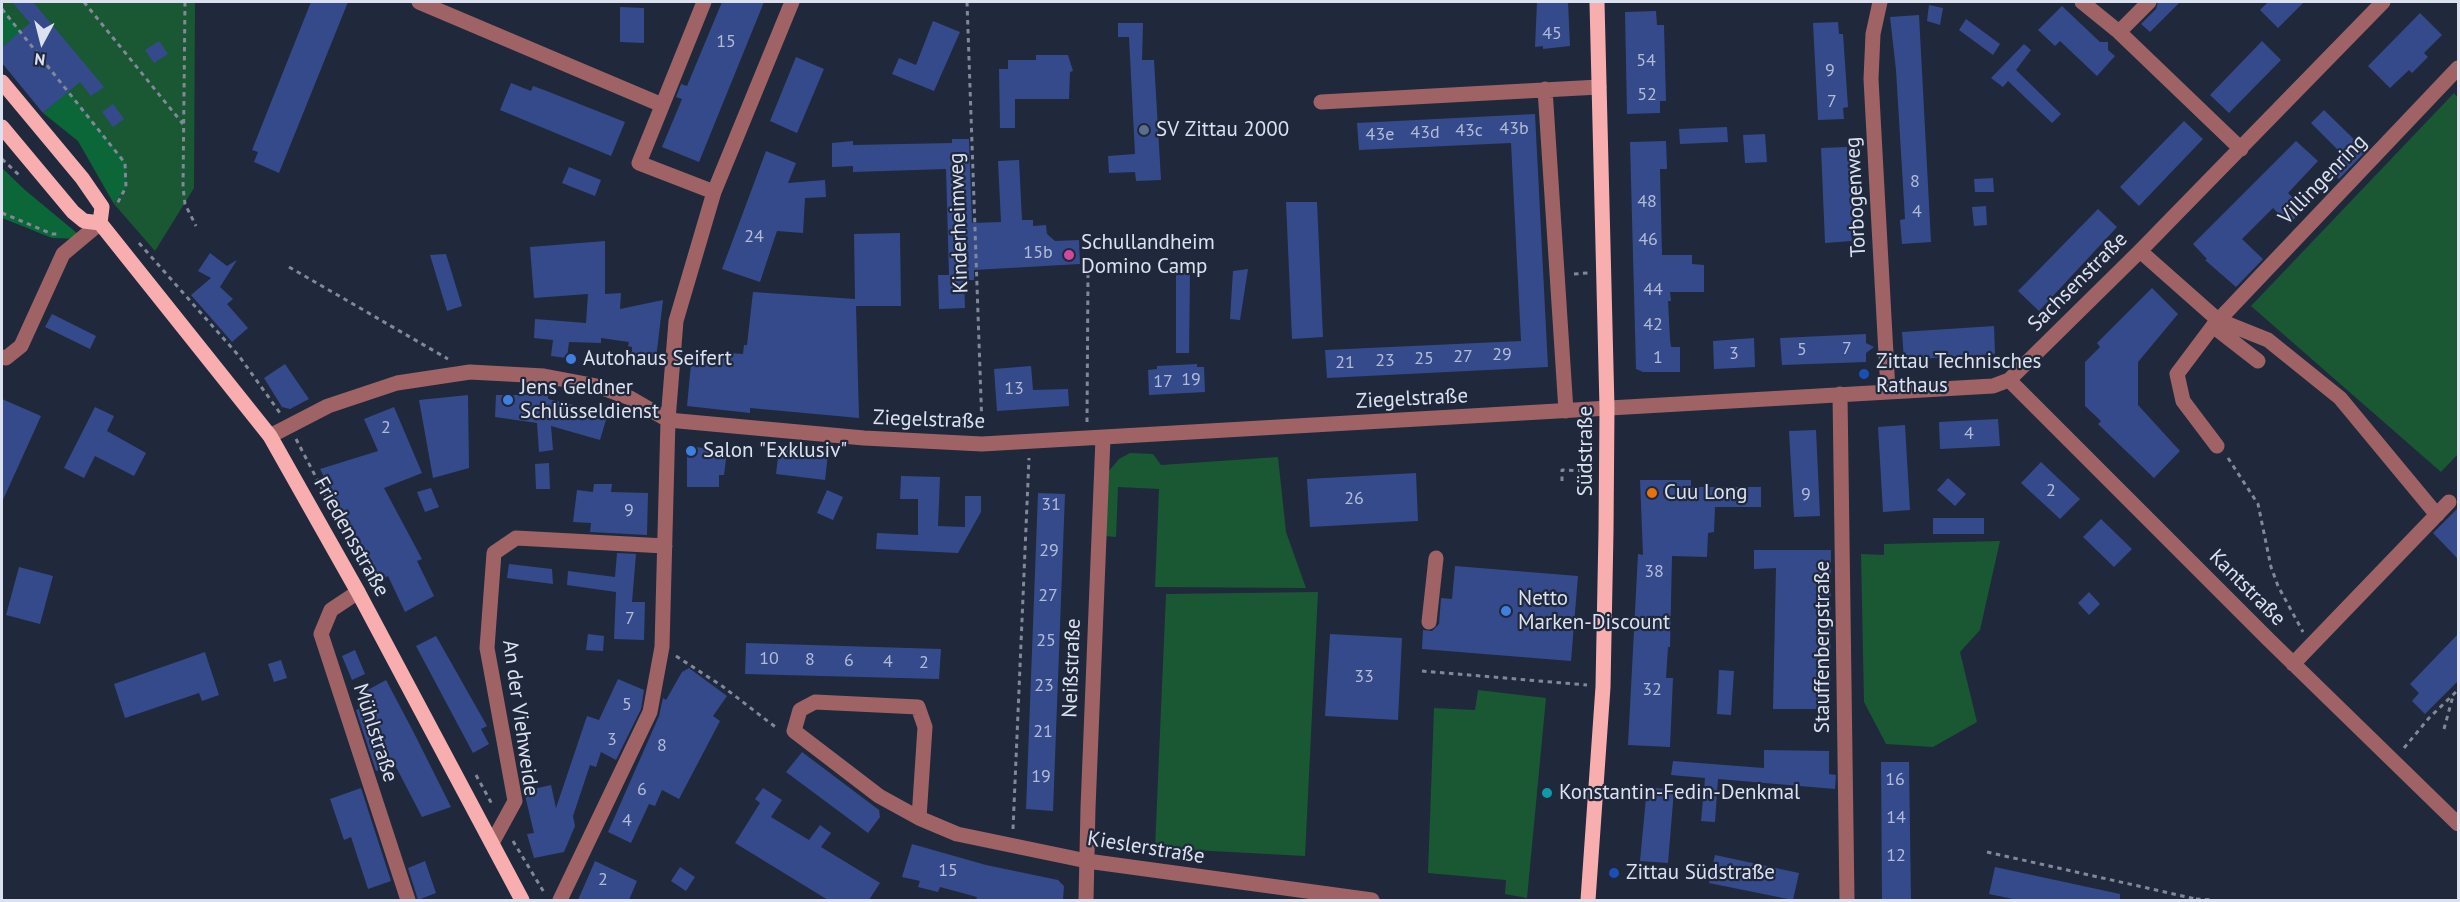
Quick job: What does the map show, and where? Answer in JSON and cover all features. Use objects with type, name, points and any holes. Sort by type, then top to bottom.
[{"type":"main road","name":"Südstraße","points":[[1588,900],[1603,687],[1608,408],[1597,2]]},
{"type":"main road","name":"Friedensstraße","points":[[2,82],[82,178],[102,207],[100,223]]},
{"type":"main road","name":"Friedensstraße","points":[[2,127],[73,212],[84,221],[100,223],[270,436],[358,592],[522,900]]},
{"type":"street","points":[[419,2],[662,105]]},
{"type":"street","points":[[704,2],[639,163],[714,192]]},
{"type":"street","points":[[560,900],[650,712],[662,647],[668,420],[676,321],[714,192],[792,2]]},
{"type":"street","name":"Torbogenweg","points":[[1880,2],[1873,34],[1870,79],[1888,392]]},
{"type":"street","points":[[2082,2],[2119,32],[2241,149]]},
{"type":"street","points":[[2119,32],[2149,2]]},
{"type":"street","name":"Sachsenstraße","points":[[2009,380],[2241,149],[2383,2]]},
{"type":"street","name":"Villingenring","points":[[2217,446],[2183,401],[2177,374],[2216,323],[2458,68]]},
{"type":"street","points":[[1321,102],[1599,87]]},
{"type":"street","points":[[1545,89],[1566,411]]},
{"type":"street","points":[[2,357],[6,358],[21,346],[63,254],[100,223]]},
{"type":"street","points":[[2140,251],[2258,361]]},
{"type":"street","points":[[2216,323],[2268,340],[2340,398],[2437,515]]},
{"type":"street","name":"Ziegelstraße","points":[[270,436],[328,406],[397,383],[470,372],[544,376],[597,386],[630,398],[668,420],[864,438],[982,444],[1608,408]]},
{"type":"street","points":[[1608,408],[1973,388],[1993,386],[2009,380]]},
{"type":"street","name":"Kantstraße","points":[[2009,380],[2458,824]]},
{"type":"street","name":"Stauffenbergstraße","points":[[1840,394],[1846,900]]},
{"type":"street","name":"Neißstraße","points":[[1086,900],[1103,438]]},
{"type":"street","points":[[2294,664],[2449,502]]},
{"type":"street","name":"An der Viehweide","points":[[492,843],[515,801],[487,648],[494,553],[516,538],[665,546]]},
{"type":"street","points":[[1429,622],[1436,558]]},
{"type":"street","name":"Mühlstraße","points":[[358,592],[331,610],[321,634],[408,900]]},
{"type":"street","points":[[794,731],[800,710],[815,702],[918,707],[925,727],[919,818]]},
{"type":"street","name":"Kieslerstraße","points":[[794,731],[879,796],[919,818],[957,834],[1087,861],[1300,892],[1372,900]]},
{"type":"path","points":[[84,2],[183,124]]},
{"type":"path","points":[[185,2],[183,187],[185,204],[196,226]]},
{"type":"path","name":"Kinderheimweg","points":[[967,2],[982,444]]},
{"type":"path","points":[[2,9],[125,163],[126,187],[113,212]]},
{"type":"path","points":[[2,213],[52,234],[86,235]]},
{"type":"path","points":[[289,267],[470,372]]},
{"type":"path","points":[[1567,274],[1584,273]]},
{"type":"path","points":[[1087,438],[1088,274]]},
{"type":"path","points":[[1012,846],[1030,441]]},
{"type":"path","points":[[2217,446],[2237,469],[2258,504],[2275,577],[2310,647]]},
{"type":"path","points":[[1562,481],[1562,470],[1606,472]]},
{"type":"path","points":[[662,647],[722,686],[779,729],[794,731]]},
{"type":"path","points":[[1422,671],[1603,687]]},
{"type":"path","points":[[2393,760],[2429,718],[2458,690]]},
{"type":"path","points":[[2444,729],[2454,695]]},
{"type":"path","points":[[1987,852],[2196,900],[2213,900]]},
{"type":"green space","points":[[2,2],[195,2],[194,188],[155,251],[114,204],[126,187],[125,161],[2,6]]},
{"type":"green space","points":[[2,6],[126,162],[126,187],[114,204],[78,141],[43,113],[66,93],[17,35],[2,47]]},
{"type":"green space","points":[[2454,93],[2458,98],[2458,454],[2441,472],[2251,306]]},
{"type":"green space","points":[[2,168],[84,239],[52,238],[2,218]]},
{"type":"green space","points":[[1130,453],[1153,454],[1161,465],[1278,457],[1286,532],[1306,588],[1155,587],[1159,489],[1118,487],[1116,537],[1106,536],[1108,472],[1119,459]]},
{"type":"green space","points":[[2000,541],[1980,630],[1960,652],[1977,722],[1933,747],[1886,744],[1864,702],[1861,554],[1884,555],[1884,544]]},
{"type":"green space","points":[[1318,592],[1305,856],[1155,848],[1166,594]]},
{"type":"green space","points":[[1478,690],[1546,698],[1527,898],[1505,894],[1506,880],[1428,873],[1434,708],[1475,710]]},
{"type":"building","points":[[12,2],[33,2],[104,87],[91,96],[80,82],[43,113],[2,63],[2,47],[30,23]]},
{"type":"building","points":[[311,2],[348,2],[279,173],[254,162],[258,152],[252,150]]},
{"type":"building","points":[[722,2],[764,2],[699,162],[662,147],[682,99],[676,97],[681,84],[687,86]]},
{"type":"building","points":[[1537,2],[1568,2],[1570,46],[1543,49],[1543,46],[1535,47]]},
{"type":"building","points":[[2158,2],[2180,2],[2150,32],[2141,24],[2156,9]]},
{"type":"building","points":[[2268,2],[2304,2],[2278,28],[2260,10]]},
{"type":"building","points":[[1929,5],[1943,8],[1940,25],[1927,21]]},
{"type":"building","points":[[2062,6],[2100,42],[2108,42],[2108,50],[2115,56],[2097,76],[2060,41],[2055,46],[2038,30]]},
{"type":"building","points":[[620,7],[644,8],[644,43],[620,42]]},
{"type":"building","points":[[1656,11],[1657,25],[1664,25],[1666,101],[1660,101],[1660,113],[1627,114],[1625,12]]},
{"type":"building","points":[[2420,13],[2442,35],[2424,53],[2428,57],[2412,73],[2409,70],[2390,88],[2368,66]]},
{"type":"building","points":[[1919,15],[1931,242],[1902,244],[1900,220],[1905,219],[1896,70],[1890,17]]},
{"type":"building","points":[[1966,19],[2000,44],[1993,55],[1959,30]]},
{"type":"building","points":[[933,21],[960,32],[934,91],[892,74],[899,58],[916,65]]},
{"type":"building","points":[[1838,22],[1839,34],[1843,34],[1848,107],[1843,108],[1844,119],[1818,120],[1813,23]]},
{"type":"building","points":[[1118,23],[1143,23],[1142,60],[1154,60],[1161,180],[1136,181],[1135,172],[1109,173],[1108,156],[1135,154],[1129,37],[1118,37]]},
{"type":"building","points":[[159,41],[168,54],[154,63],[145,50]]},
{"type":"building","points":[[2262,41],[2281,60],[2229,113],[2210,95]]},
{"type":"building","points":[[2024,44],[2031,50],[2016,70],[2061,114],[2052,123],[2008,81],[2003,87],[1991,78]]},
{"type":"building","points":[[1036,55],[1068,55],[1073,71],[1070,72],[1069,99],[1015,99],[1015,128],[1000,128],[999,69],[1008,69],[1008,60],[1036,60]]},
{"type":"building","points":[[796,57],[824,69],[797,133],[770,121]]},
{"type":"building","points":[[511,83],[531,91],[533,86],[625,122],[611,156],[500,110]]},
{"type":"building","points":[[113,104],[124,119],[113,127],[102,112]]},
{"type":"building","points":[[2324,110],[2366,151],[2339,179],[2327,167],[2341,153],[2311,123]]},
{"type":"building","points":[[1535,114],[1548,367],[1327,378],[1325,350],[1521,341],[1511,143],[1359,150],[1357,123]]},
{"type":"building","points":[[2184,121],[2203,139],[2139,206],[2120,187]]},
{"type":"building","points":[[1727,127],[1728,142],[1680,144],[1679,129]]},
{"type":"building","points":[[1765,134],[1767,162],[1745,163],[1743,135]]},
{"type":"building","points":[[952,139],[969,139],[972,223],[1001,222],[998,161],[1019,160],[1022,220],[1033,220],[1033,226],[1046,225],[1047,234],[1055,241],[1079,240],[1080,264],[974,270],[974,280],[964,280],[965,308],[939,309],[938,275],[949,275],[946,169],[853,172],[853,166],[832,167],[832,143],[853,141],[853,145],[952,143]]},
{"type":"building","points":[[1666,141],[1667,169],[1660,169],[1662,255],[1692,255],[1692,264],[1704,265],[1704,292],[1670,292],[1671,301],[1668,301],[1671,347],[1680,347],[1680,372],[1643,372],[1636,369],[1630,142]]},
{"type":"building","points":[[2296,141],[2318,161],[2288,193],[2304,209],[2289,224],[2273,208],[2242,239],[2263,259],[2236,287],[2205,260],[2207,259],[2193,244]]},
{"type":"building","points":[[1847,147],[1847,158],[1851,158],[1854,230],[1851,230],[1852,241],[1825,243],[1821,148]]},
{"type":"building","points":[[766,151],[796,163],[788,183],[825,180],[826,197],[805,198],[803,233],[777,231],[760,282],[722,269]]},
{"type":"building","points":[[569,167],[601,180],[595,196],[562,183]]},
{"type":"building","points":[[1993,178],[1994,192],[1975,192],[1974,179]]},
{"type":"building","points":[[1286,202],[1317,202],[1323,337],[1292,339]]},
{"type":"building","points":[[1986,206],[1987,225],[1974,226],[1972,207]]},
{"type":"building","points":[[2098,209],[2117,227],[2039,311],[2018,291]]},
{"type":"building","points":[[900,233],[901,306],[856,306],[859,418],[750,408],[750,413],[687,406],[692,354],[717,356],[717,352],[743,354],[744,345],[747,345],[753,292],[855,299],[854,234]]},
{"type":"building","points":[[605,241],[605,294],[621,293],[620,309],[663,300],[655,367],[632,355],[632,347],[628,346],[629,342],[601,338],[601,343],[569,342],[567,358],[551,356],[553,340],[534,338],[535,319],[586,323],[588,294],[534,298],[530,247]]},
{"type":"building","points":[[210,253],[227,266],[237,260],[220,287],[233,299],[227,304],[248,328],[232,342],[191,295],[211,278],[198,271]]},
{"type":"building","points":[[446,254],[462,306],[447,311],[430,255]]},
{"type":"building","points":[[1248,269],[1240,320],[1230,319],[1233,271]]},
{"type":"building","points":[[1190,273],[1189,353],[1176,353],[1176,275]]},
{"type":"building","points":[[2152,288],[2178,314],[2138,362],[2138,405],[2180,451],[2154,478],[2098,424],[2101,421],[2085,406],[2085,362],[2100,347],[2097,343]]},
{"type":"building","points":[[52,314],[96,336],[90,349],[45,327]]},
{"type":"building","points":[[1994,326],[1995,354],[1904,360],[1902,332]]},
{"type":"building","points":[[1866,334],[1866,343],[1874,347],[1866,353],[1866,362],[1782,365],[1780,338]]},
{"type":"building","points":[[1754,338],[1755,367],[1714,369],[1713,341]]},
{"type":"building","points":[[285,364],[309,399],[290,409],[282,407],[264,378]]},
{"type":"building","points":[[1197,364],[1197,367],[1204,367],[1205,392],[1149,395],[1148,370],[1157,369],[1157,366]]},
{"type":"building","points":[[1031,366],[1033,390],[1068,389],[1069,406],[997,411],[994,369]]},
{"type":"building","points":[[468,395],[469,468],[433,478],[419,400]]},
{"type":"building","points":[[496,395],[548,395],[548,399],[608,413],[600,440],[551,426],[553,450],[539,452],[537,423],[495,417]]},
{"type":"building","points":[[2,399],[41,416],[2,502]]},
{"type":"building","points":[[95,407],[114,416],[107,431],[146,453],[134,476],[95,456],[84,478],[64,468]]},
{"type":"building","points":[[394,407],[422,473],[384,488],[422,559],[417,561],[434,596],[405,612],[388,576],[377,582],[320,469],[378,451],[364,419]]},
{"type":"building","points":[[1998,419],[2000,446],[1940,449],[1939,422]]},
{"type":"building","points":[[1905,425],[1910,510],[1883,512],[1878,427]]},
{"type":"building","points":[[1816,430],[1820,516],[1794,517],[1789,431]]},
{"type":"building","points":[[687,446],[727,451],[724,475],[719,475],[719,487],[687,487]]},
{"type":"building","points":[[779,449],[828,454],[825,480],[776,474]]},
{"type":"building","points":[[2041,462],[2080,499],[2060,519],[2021,483]]},
{"type":"building","points":[[549,463],[550,489],[536,489],[535,464]]},
{"type":"building","points":[[1416,473],[1418,521],[1310,527],[1307,479]]},
{"type":"building","points":[[901,476],[940,477],[938,526],[965,527],[965,496],[981,496],[981,512],[958,553],[876,549],[877,533],[918,535],[918,499],[900,499]]},
{"type":"building","points":[[1948,478],[1966,494],[1955,506],[1937,490]]},
{"type":"building","points":[[1640,480],[1691,480],[1691,487],[1761,487],[1761,507],[1715,507],[1714,532],[1708,533],[1707,557],[1672,556],[1670,647],[1668,647],[1666,678],[1673,678],[1670,747],[1628,745],[1638,554],[1643,555]]},
{"type":"building","points":[[594,484],[612,484],[611,492],[648,493],[647,535],[590,532],[591,523],[573,522],[577,490],[593,492]]},
{"type":"building","points":[[431,488],[439,507],[425,512],[417,492]]},
{"type":"building","points":[[827,490],[843,497],[833,520],[817,513]]},
{"type":"building","points":[[1038,493],[1065,494],[1053,811],[1026,809]]},
{"type":"building","points":[[2458,508],[2458,559],[2433,533]]},
{"type":"building","points":[[1933,518],[1984,518],[1984,534],[1933,534]]},
{"type":"building","points":[[2101,519],[2132,549],[2114,567],[2083,537]]},
{"type":"building","points":[[1754,550],[1831,550],[1830,709],[1773,709],[1776,568],[1754,569]]},
{"type":"building","points":[[617,553],[636,554],[632,602],[645,602],[644,640],[614,639],[616,592],[567,585],[568,571],[615,577]]},
{"type":"building","points":[[509,564],[552,569],[553,584],[507,578]]},
{"type":"building","name":"Netto Marken-Discount","points":[[1455,566],[1578,576],[1571,661],[1422,649],[1423,630],[1432,631],[1439,624],[1441,598],[1452,599]]},
{"type":"building","points":[[19,567],[53,576],[40,624],[6,615]]},
{"type":"building","points":[[2089,592],[2100,604],[2089,615],[2078,603]]},
{"type":"building","points":[[588,634],[604,636],[603,651],[586,650]]},
{"type":"building","points":[[1330,634],[1402,638],[1398,720],[1325,716]]},
{"type":"building","points":[[2458,634],[2458,681],[2425,714],[2412,701],[2419,693],[2410,684]]},
{"type":"building","points":[[436,636],[487,726],[481,729],[489,744],[473,753],[416,646]]},
{"type":"building","points":[[746,643],[941,649],[939,679],[745,674]]},
{"type":"building","points":[[355,650],[365,674],[352,680],[342,656]]},
{"type":"building","points":[[205,652],[219,695],[202,701],[199,693],[125,718],[114,684]]},
{"type":"building","points":[[281,660],[287,678],[274,682],[268,664]]},
{"type":"building","points":[[689,668],[727,696],[713,716],[720,721],[679,799],[662,790],[655,806],[649,804],[631,843],[608,832],[659,716],[663,698],[666,700],[682,672]]},
{"type":"building","points":[[1719,670],[1734,671],[1731,715],[1717,714]]},
{"type":"building","points":[[618,679],[644,690],[641,709],[616,760],[601,752],[596,767],[590,765],[573,816],[575,826],[564,852],[534,858],[527,834],[534,833],[524,791],[551,785],[556,808],[587,716],[599,720]]},
{"type":"building","points":[[386,680],[451,807],[422,817],[395,765],[376,771],[356,710],[371,705],[364,692]]},
{"type":"building","points":[[1764,750],[1829,751],[1829,774],[1836,775],[1835,789],[1718,779],[1715,822],[1701,821],[1705,778],[1671,775],[1673,761],[1764,768]]},
{"type":"building","points":[[802,752],[879,810],[880,817],[868,833],[786,772]]},
{"type":"building","points":[[1881,762],[1909,762],[1911,900],[1882,900]]},
{"type":"building","points":[[1647,787],[1674,790],[1668,863],[1640,861]]},
{"type":"building","points":[[361,788],[391,881],[368,889],[351,837],[344,840],[330,799]]},
{"type":"building","points":[[763,788],[782,800],[771,817],[809,840],[820,825],[831,833],[821,847],[880,883],[869,900],[828,900],[735,843],[760,803],[755,799]]},
{"type":"building","points":[[912,844],[986,865],[1058,880],[1064,886],[1063,900],[976,900],[977,897],[940,887],[938,892],[918,887],[920,881],[902,877]]},
{"type":"building","points":[[1715,855],[1799,873],[1793,900],[1709,883]]},
{"type":"building","points":[[425,861],[436,893],[418,900],[408,868]]},
{"type":"building","points":[[595,861],[637,881],[629,900],[578,900]]},
{"type":"building","points":[[680,867],[695,877],[686,891],[671,881]]},
{"type":"building","points":[[1995,867],[2120,894],[2120,900],[2018,900],[1989,894]]},
{"type":"place","name":"SV Zittau 2000","points":[[1144,130]]},
{"type":"place","name":"Schullandheim Domino Camp","points":[[1069,255]]},
{"type":"place","name":"Autohaus Seifert","points":[[571,359]]},
{"type":"place","name":"Zittau Technisches Rathaus","points":[[1864,374]]},
{"type":"place","name":"Jens Geldner Schlüsseldienst","points":[[508,400]]},
{"type":"place","name":"Salon \"Exklusiv\"","points":[[691,451]]},
{"type":"place","name":"Cuu Long","points":[[1652,493]]},
{"type":"place","name":"Netto Marken-Discount","points":[[1506,611]]},
{"type":"place","name":"Konstantin-Fedin-Denkmal","points":[[1547,793]]},
{"type":"place","name":"Zittau Südstraße","points":[[1614,873]]}]
